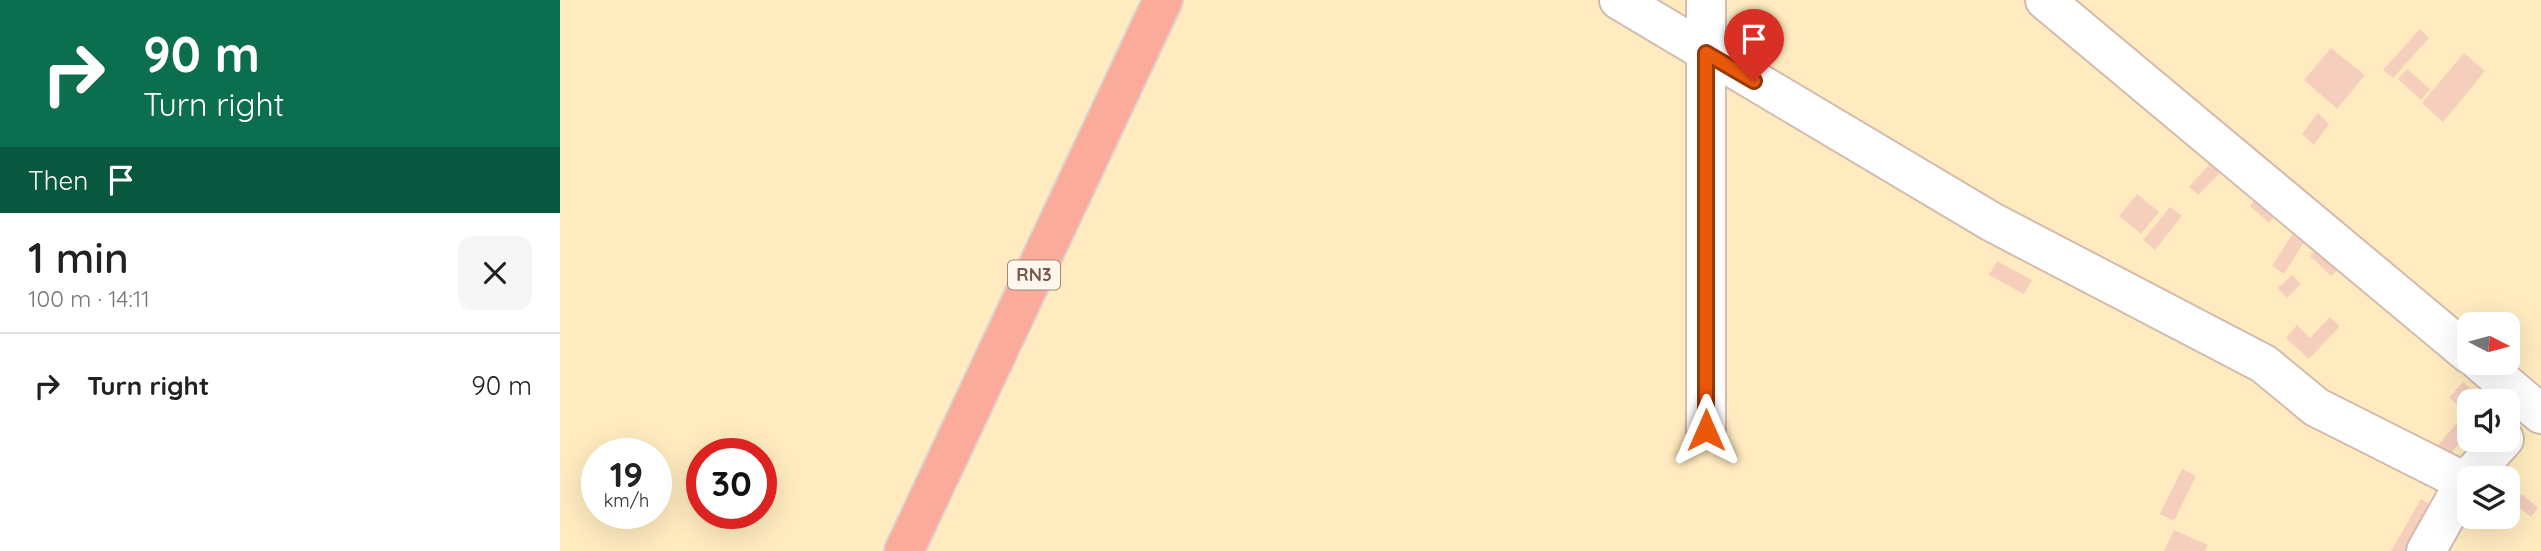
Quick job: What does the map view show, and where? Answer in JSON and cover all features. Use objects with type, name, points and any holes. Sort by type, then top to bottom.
[{"type":"highway","name":"RN3","points":[[904,551],[1163,0]]},
{"type":"street","points":[[1619,0],[1992,222],[2264,364],[2316,407],[2457,478]]},
{"type":"street","points":[[1706,0],[1706,430]]},
{"type":"street","points":[[2045,0],[2457,344]]},
{"type":"street","points":[[2497,375],[2538,407],[2520,424]]},
{"type":"street","points":[[2480,466],[2492,452]]},
{"type":"street","points":[[2426,551],[2457,496]]},
{"type":"sand","points":[[560,0],[2541,0],[2541,551],[560,551]]},
{"type":"building","points":[[2420,29],[2429,38],[2393,78],[2383,70]]},
{"type":"building","points":[[2331,48],[2365,75],[2337,109],[2304,80]]},
{"type":"building","points":[[2464,53],[2485,71],[2443,122],[2422,103]]},
{"type":"building","points":[[2407,69],[2430,89],[2421,100],[2398,79]]},
{"type":"building","points":[[2318,113],[2329,124],[2314,145],[2302,134]]},
{"type":"building","points":[[2218,154],[2229,164],[2198,195],[2189,187]]},
{"type":"building","points":[[2137,194],[2159,212],[2141,234],[2119,216]]},
{"type":"building","points":[[2260,195],[2278,212],[2269,223],[2250,206]]},
{"type":"building","points":[[2170,207],[2182,216],[2155,250],[2143,240]]},
{"type":"building","points":[[2296,229],[2307,237],[2284,274],[2272,266]]},
{"type":"building","points":[[2318,248],[2339,268],[2331,276],[2310,256]]},
{"type":"building","points":[[1997,261],[2032,280],[2024,294],[1989,275]]},
{"type":"building","points":[[2292,275],[2301,284],[2287,298],[2278,288]]},
{"type":"building","points":[[2330,317],[2340,326],[2309,359],[2286,338],[2297,325],[2310,338]]},
{"type":"building","points":[[2463,382],[2471,389],[2457,389],[2457,405],[2449,398]]},
{"type":"building","points":[[2457,423],[2457,446],[2449,455],[2438,445]]},
{"type":"building","points":[[2182,469],[2196,476],[2174,521],[2160,514]]},
{"type":"building","points":[[2522,494],[2538,508],[2531,517],[2520,508]]},
{"type":"building","points":[[2421,499],[2437,509],[2412,551],[2391,551]]},
{"type":"building","points":[[2174,530],[2208,545],[2205,551],[2164,551]]},
{"type":"route","points":[[1706,430],[1706,53],[1754,81]]}]
